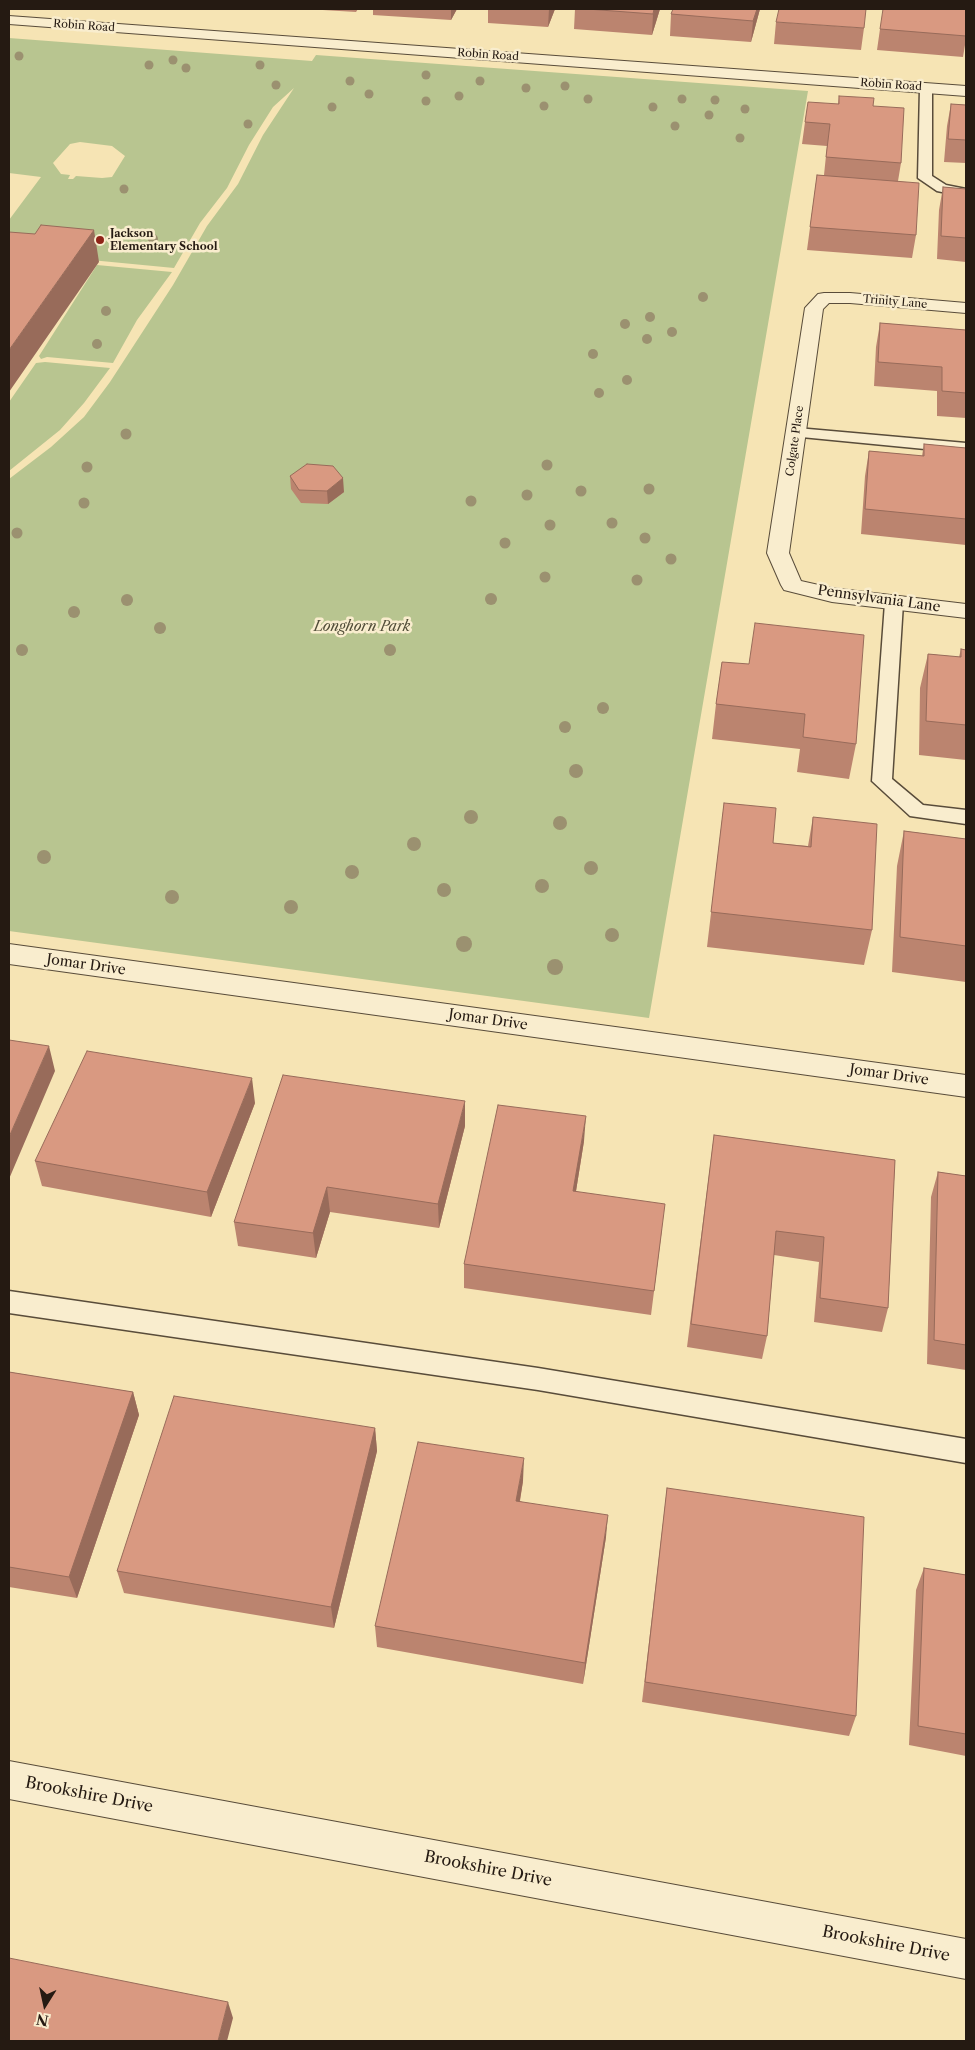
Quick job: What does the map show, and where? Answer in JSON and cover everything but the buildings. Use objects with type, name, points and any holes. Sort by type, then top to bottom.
[{"type":"street","points":[[105,27],[115,15]]},
{"type":"street","name":"Robin Road","points":[[9,20],[966,91]]},
{"type":"street","name":"Trinity Lane","points":[[824,298],[850,298],[966,308]]},
{"type":"street","name":"Colgate Place","points":[[792,585],[778,553],[814,308],[824,298]]},
{"type":"street","name":"Pennsylvania Lane","points":[[792,585],[832,595],[966,611]]},
{"type":"street","name":"Jomar Drive","points":[[9,954],[966,1086]]},
{"type":"street","name":"Brookshire Drive","points":[[9,1780],[966,1959]]},
{"type":"lane","points":[[926,88],[925,178],[942,188],[966,193]]},
{"type":"lane","points":[[797,433],[966,448]]},
{"type":"lane","points":[[894,603],[882,781],[917,811],[966,817]]},
{"type":"lane","points":[[9,1302],[538,1379],[966,1451]]},
{"type":"green space","name":"Longhorn Park","points":[[9,38],[312,61],[316,55],[808,91],[649,1018],[9,931],[9,479],[51,447],[84,417],[110,382],[173,285],[207,226],[238,184],[263,135],[294,88],[273,107],[249,145],[227,188],[200,223],[174,268],[49,256],[9,249],[9,220],[41,177],[9,173]],"holes":[[[80,142],[112,146],[125,156],[112,177],[76,176],[73,179],[68,179],[70,175],[61,174],[53,163],[70,144]]]},
{"type":"green space","points":[[97,265],[172,272],[137,320],[113,363],[47,357],[41,359],[39,356]]},
{"type":"green space","points":[[45,362],[110,368],[84,403],[60,430],[9,471],[9,402],[36,363]]},
{"type":"place","name":"Jackson Elementary School","points":[[100,240]]}]
